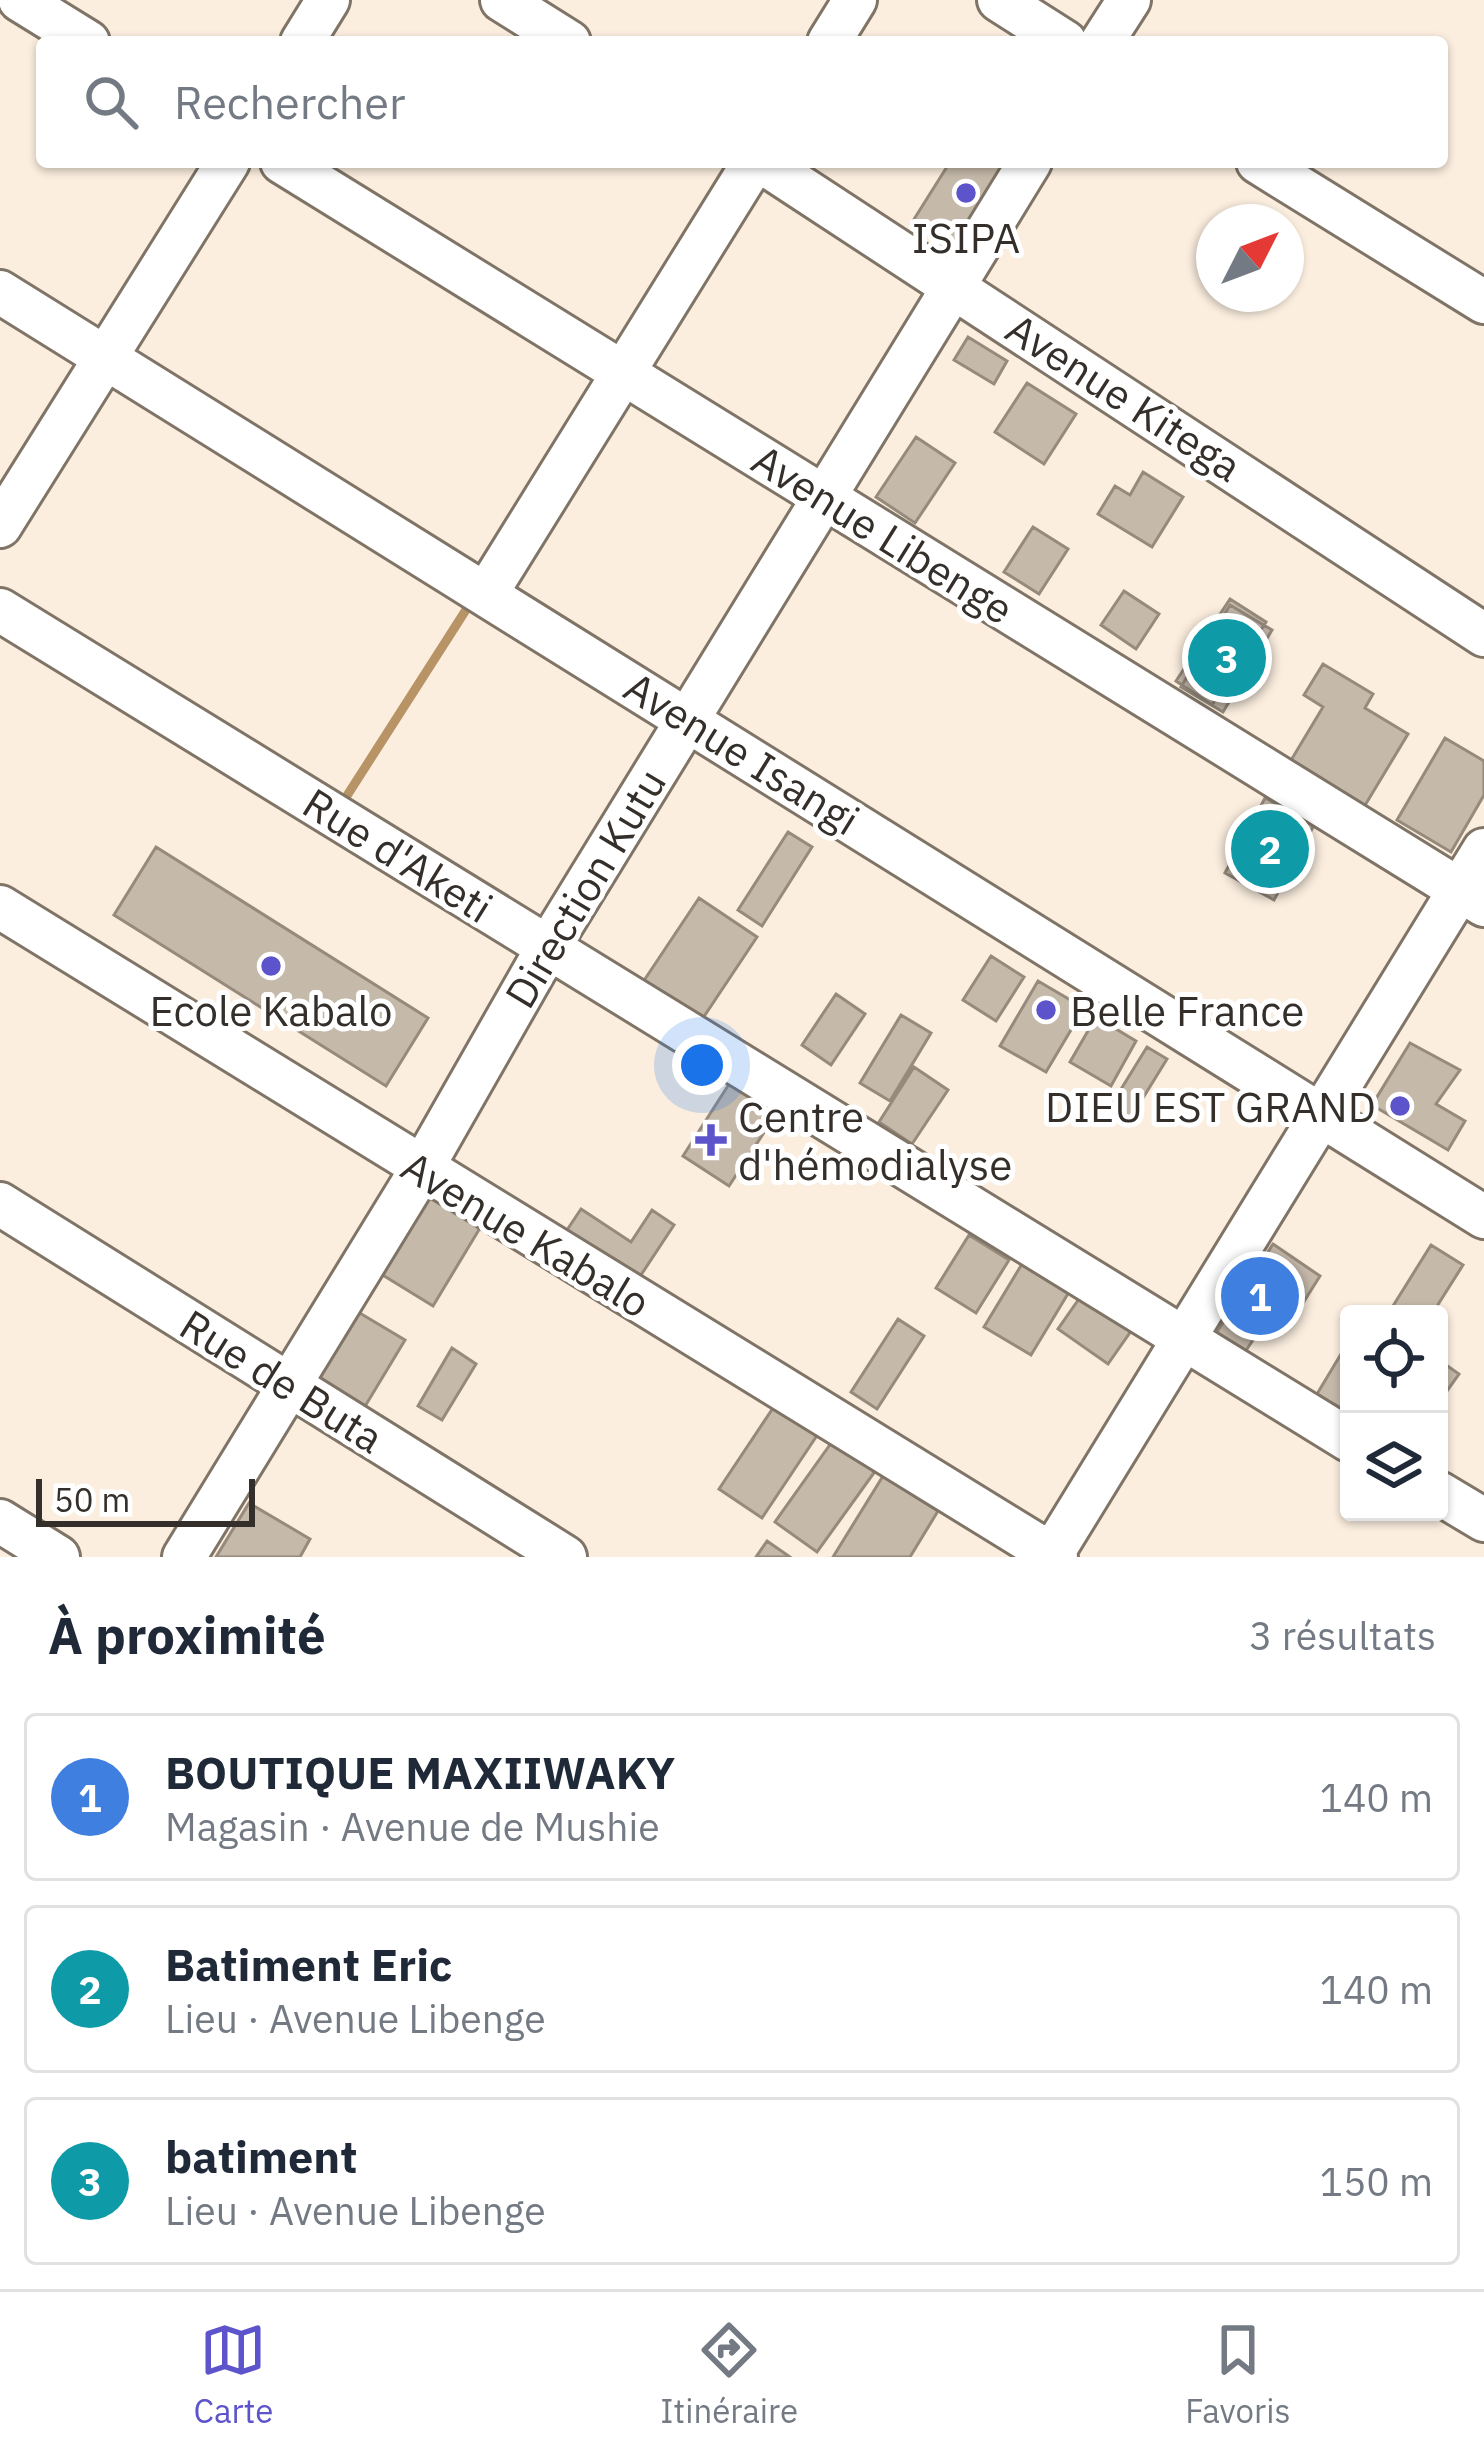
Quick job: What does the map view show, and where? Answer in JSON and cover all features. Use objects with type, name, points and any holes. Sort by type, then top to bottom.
[{"type":"street","points":[[20,0],[78,36]]},
{"type":"street","points":[[306,36],[328,0]]},
{"type":"street","points":[[502,0],[559,36]]},
{"type":"street","points":[[833,36],[855,0]]},
{"type":"street","points":[[999,0],[1056,36]]},
{"type":"street","points":[[1106,36],[1129,0]]},
{"type":"street","points":[[0,526],[224,168]]},
{"type":"street","name":"Avenue Libenge","points":[[292,168],[1472,898]]},
{"type":"street","points":[[486,594],[754,168]]},
{"type":"street","name":"Avenue Kitega","points":[[768,168],[1484,635]]},
{"type":"street","name":"Direction Kutu","points":[[184,1557],[421,1170],[548,947],[1026,168]]},
{"type":"street","points":[[1268,168],[1484,302]]},
{"type":"street","name":"Avenue Isangi","points":[[0,292],[1484,1216]]},
{"type":"street","name":"Rue d'Aketi","points":[[0,610],[1182,1342],[1340,1435]]},
{"type":"street","points":[[1053,1556],[1323,1114],[1472,898],[1484,850]]},
{"type":"street","name":"Avenue Kabalo","points":[[0,907],[1053,1556]]},
{"type":"street","name":"Rue de Buta","points":[[0,1204],[565,1557]]},
{"type":"street","points":[[1448,1498],[1484,1520]]},
{"type":"street","points":[[0,1520],[58,1557]]},
{"type":"building","name":"ISIPA","points":[[946,168],[1016,168],[961,257],[911,224]]},
{"type":"building","points":[[968,337],[1007,361],[994,384],[954,360]]},
{"type":"building","points":[[1027,383],[1076,414],[1044,464],[995,432]]},
{"type":"building","points":[[916,437],[955,463],[915,523],[876,497]]},
{"type":"building","points":[[1143,472],[1183,497],[1152,547],[1098,514],[1115,486],[1130,495]]},
{"type":"building","points":[[1033,527],[1068,549],[1039,594],[1004,572]]},
{"type":"building","points":[[1124,591],[1159,614],[1136,649],[1101,625]]},
{"type":"building","points":[[1230,599],[1266,622],[1212,705],[1176,681]]},
{"type":"building","points":[[1230,605],[1272,630],[1223,712],[1181,687]]},
{"type":"building","points":[[1323,664],[1373,694],[1365,708],[1408,734],[1364,807],[1290,762],[1323,707],[1304,695]]},
{"type":"building","points":[[1445,738],[1484,761],[1484,795],[1451,852],[1397,820]]},
{"type":"building","points":[[1265,798],[1314,825],[1274,900],[1225,873]]},
{"type":"building","points":[[788,832],[812,847],[762,926],[738,910]]},
{"type":"building","name":"Ecole Kabalo","points":[[156,847],[428,1018],[386,1086],[114,915]]},
{"type":"building","points":[[699,898],[757,937],[701,1021],[643,982]]},
{"type":"building","points":[[991,956],[1024,977],[996,1021],[963,1000]]},
{"type":"building","points":[[1038,981],[1084,1008],[1046,1072],[1000,1046]]},
{"type":"building","points":[[836,994],[865,1014],[831,1065],[802,1045]]},
{"type":"building","points":[[901,1015],[931,1033],[890,1101],[860,1083]]},
{"type":"building","points":[[1096,1017],[1136,1041],[1111,1086],[1070,1062]]},
{"type":"building","points":[[1410,1043],[1460,1070],[1436,1104],[1465,1121],[1448,1150],[1372,1105]]},
{"type":"building","points":[[1147,1047],[1167,1059],[1130,1119],[1110,1107]]},
{"type":"building","points":[[914,1067],[948,1090],[912,1144],[879,1122]]},
{"type":"building","points":[[731,1081],[778,1111],[729,1186],[683,1156]]},
{"type":"building","points":[[433,1191],[483,1223],[433,1306],[381,1274]]},
{"type":"building","points":[[581,1209],[631,1242],[652,1210],[674,1225],[639,1278],[567,1230]]},
{"type":"building","points":[[969,1235],[1009,1260],[976,1313],[936,1288]]},
{"type":"building","points":[[1273,1244],[1320,1276],[1293,1319],[1275,1307],[1243,1355],[1214,1337]]},
{"type":"building","points":[[1431,1245],[1463,1265],[1438,1305],[1394,1305]]},
{"type":"building","points":[[1028,1254],[1075,1282],[1031,1355],[984,1327]]},
{"type":"building","points":[[1081,1296],[1131,1331],[1108,1364],[1058,1329]]},
{"type":"building","points":[[358,1312],[405,1340],[364,1408],[317,1379]]},
{"type":"building","points":[[898,1319],[924,1336],[877,1409],[851,1392]]},
{"type":"building","points":[[452,1348],[476,1364],[442,1420],[418,1406]]},
{"type":"building","points":[[1340,1356],[1340,1408],[1317,1394]]},
{"type":"building","points":[[1448,1366],[1459,1374],[1448,1389]]},
{"type":"building","points":[[775,1405],[818,1434],[762,1518],[719,1489]]},
{"type":"building","points":[[834,1439],[876,1470],[817,1552],[775,1522]]},
{"type":"building","points":[[883,1476],[938,1511],[910,1557],[833,1557]]},
{"type":"building","points":[[249,1503],[310,1539],[300,1557],[216,1557]]},
{"type":"building","points":[[767,1541],[790,1557],[756,1557]]},
{"type":"waterway","points":[[341,805],[471,602]]},
{"type":"place","name":"ISIPA","points":[[966,193]]},
{"type":"place","name":"batiment","points":[[1227,658]]},
{"type":"place","name":"Batiment Eric","points":[[1270,849]]},
{"type":"place","name":"Ecole Kabalo","points":[[271,966]]},
{"type":"place","name":"Belle France","points":[[1046,1010]]},
{"type":"place","name":"DIEU EST GRAND","points":[[1400,1106]]},
{"type":"place","name":"Centre d'hémodialyse","points":[[711,1140]]},
{"type":"place","name":"BOUTIQUE MAXIIWAKY","points":[[1260,1296]]}]
